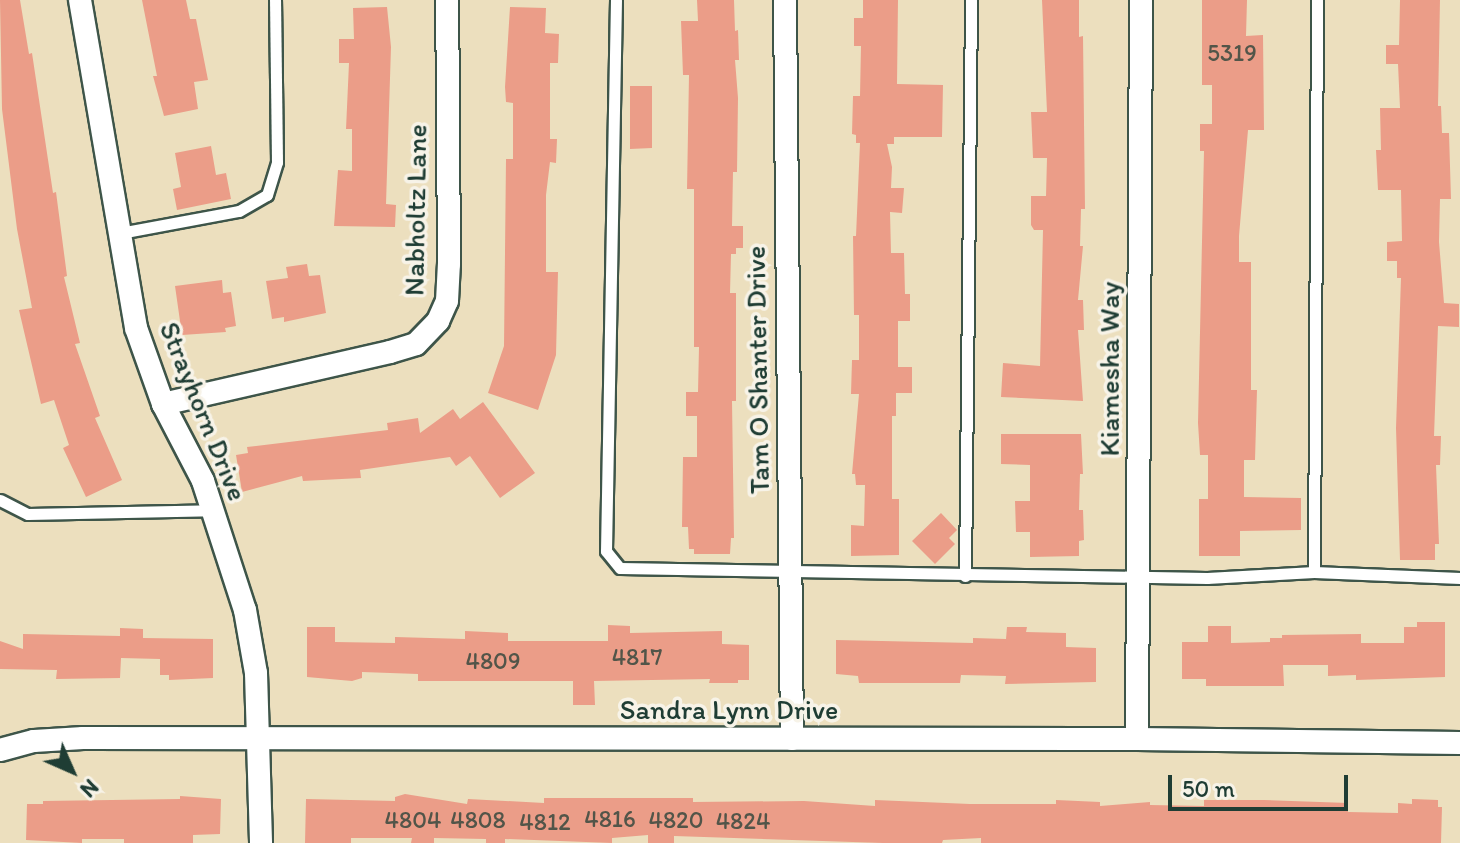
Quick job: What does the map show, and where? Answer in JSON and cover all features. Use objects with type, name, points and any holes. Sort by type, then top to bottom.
[{"type":"street","name":"Strayhorn Drive","points":[[80,0],[136,328],[163,404],[203,481],[245,610],[256,673],[261,739],[261,843]]},
{"type":"street","name":"Nabholtz Lane","points":[[163,404],[390,352],[416,344],[438,321],[447,301],[449,264],[447,0]]},
{"type":"street","name":"Tam O Shanter Drive","points":[[785,0],[792,739]]},
{"type":"street","name":"Kiamesha Way","points":[[1137,739],[1141,0]]},
{"type":"street","name":"Sandra Lynn Drive","points":[[0,750],[34,741],[83,738],[1137,739],[1460,743]]},
{"type":"lane","points":[[120,233],[239,211],[267,195],[277,162],[275,0]]},
{"type":"lane","points":[[616,0],[606,551],[620,568],[790,574],[1207,578],[1314,572],[1460,578]]},
{"type":"lane","points":[[965,576],[971,0]]},
{"type":"lane","points":[[1314,572],[1317,0]]},
{"type":"lane","points":[[0,500],[28,514],[212,510]]},
{"type":"building","points":[[0,0],[20,0],[29,54],[32,53],[53,193],[56,192],[67,276],[64,277],[80,343],[75,344],[100,416],[95,418],[122,480],[86,497],[63,448],[69,445],[54,400],[41,404],[19,310],[32,308],[17,229],[2,109]]},
{"type":"building","points":[[142,0],[186,0],[190,19],[196,19],[208,80],[194,82],[198,109],[164,116],[153,76],[157,76]]},
{"type":"building","points":[[697,0],[734,0],[735,31],[738,30],[739,60],[735,60],[737,172],[733,172],[732,226],[743,226],[743,248],[736,248],[736,254],[731,254],[730,293],[736,293],[736,401],[732,401],[734,538],[731,538],[730,554],[694,554],[694,549],[689,549],[688,527],[682,527],[683,457],[697,457],[697,416],[686,416],[686,392],[698,392],[699,347],[694,347],[694,189],[687,189],[689,75],[683,75],[681,21],[698,21]]},
{"type":"building","points":[[863,0],[898,0],[897,84],[943,85],[942,137],[894,137],[894,144],[887,144],[892,167],[891,188],[904,188],[902,213],[890,212],[891,253],[904,253],[905,294],[910,294],[910,321],[898,321],[898,367],[912,367],[912,393],[896,393],[896,416],[892,416],[892,499],[899,499],[899,555],[851,556],[851,525],[864,526],[865,485],[856,485],[855,474],[852,474],[859,394],[851,394],[852,360],[859,360],[859,315],[854,315],[853,236],[856,236],[860,143],[856,143],[856,135],[852,134],[853,96],[860,96],[861,46],[854,46],[854,18],[863,18]]},
{"type":"building","points":[[1042,0],[1079,0],[1079,37],[1083,36],[1085,209],[1081,209],[1080,246],[1083,246],[1078,300],[1083,300],[1084,330],[1078,330],[1083,401],[1001,397],[1003,363],[1040,366],[1043,230],[1034,230],[1031,225],[1031,196],[1046,196],[1047,158],[1033,158],[1031,112],[1047,112]]},
{"type":"building","points":[[1202,0],[1247,0],[1246,36],[1263,35],[1264,130],[1248,130],[1239,236],[1239,262],[1251,262],[1251,390],[1257,390],[1255,460],[1244,460],[1244,497],[1301,498],[1301,530],[1240,531],[1240,556],[1199,556],[1199,499],[1208,499],[1208,455],[1200,455],[1198,423],[1204,151],[1200,151],[1200,124],[1212,124],[1212,85],[1202,85]]},
{"type":"building","points":[[1400,0],[1440,0],[1438,106],[1441,106],[1442,133],[1449,133],[1451,199],[1440,199],[1439,242],[1444,303],[1459,304],[1459,327],[1438,326],[1434,436],[1441,436],[1440,465],[1436,465],[1439,544],[1435,544],[1435,560],[1400,560],[1396,428],[1401,278],[1397,278],[1397,261],[1387,261],[1387,242],[1402,241],[1401,190],[1378,190],[1376,150],[1381,150],[1380,108],[1400,108],[1398,64],[1386,64],[1386,45],[1399,45]]},
{"type":"building","points":[[387,7],[391,47],[386,204],[396,205],[395,227],[334,226],[338,170],[352,171],[352,129],[346,129],[349,63],[339,63],[339,39],[354,39],[353,8]]},
{"type":"building","points":[[510,7],[546,8],[545,33],[559,34],[558,63],[550,63],[550,139],[557,139],[556,163],[550,162],[546,195],[546,272],[558,272],[556,355],[538,410],[488,393],[504,346],[506,159],[513,159],[513,103],[506,102],[505,87]]},
{"type":"building","points":[[630,86],[652,86],[652,148],[630,149]]},
{"type":"building","points":[[211,146],[216,175],[226,173],[231,199],[177,210],[173,189],[181,187],[175,153]]},
{"type":"building","points":[[307,264],[309,276],[320,275],[326,313],[284,322],[284,317],[272,319],[266,281],[288,278],[286,267]]},
{"type":"building","points":[[222,280],[223,293],[231,292],[236,326],[225,328],[226,332],[182,335],[175,286]]},
{"type":"building","points":[[483,402],[535,473],[500,498],[470,456],[456,466],[450,457],[360,470],[361,478],[303,481],[302,476],[242,492],[236,455],[248,453],[247,447],[388,430],[387,423],[418,418],[420,433],[453,409],[460,419]]},
{"type":"building","points":[[1001,434],[1081,434],[1083,474],[1080,474],[1079,510],[1083,510],[1084,540],[1079,541],[1079,556],[1030,557],[1030,532],[1016,532],[1015,501],[1030,501],[1030,465],[1001,464]]},
{"type":"building","points":[[941,513],[957,530],[949,538],[955,544],[935,564],[912,541]]},
{"type":"building","points":[[1417,622],[1445,622],[1445,677],[1356,680],[1356,675],[1328,676],[1328,665],[1283,665],[1284,686],[1206,686],[1206,679],[1182,679],[1182,642],[1208,642],[1208,626],[1231,626],[1231,643],[1270,642],[1270,638],[1282,638],[1282,635],[1361,634],[1361,643],[1404,643],[1404,627],[1417,627]]},
{"type":"building","points":[[608,625],[630,626],[630,633],[722,631],[722,644],[749,645],[749,680],[738,680],[738,683],[709,683],[710,679],[594,681],[595,705],[573,705],[573,681],[418,681],[418,674],[362,672],[362,678],[352,681],[307,677],[307,627],[335,627],[335,642],[395,643],[395,637],[465,639],[465,631],[508,633],[508,641],[608,641]]},
{"type":"building","points":[[1007,627],[1027,627],[1026,632],[1066,633],[1066,647],[1096,648],[1096,682],[1005,684],[1006,676],[961,675],[960,683],[859,683],[858,676],[836,674],[836,640],[973,643],[973,638],[1006,639]]},
{"type":"building","points":[[120,628],[143,629],[143,638],[213,639],[213,678],[169,680],[169,675],[160,675],[160,659],[121,658],[120,678],[56,679],[57,670],[0,669],[0,641],[23,649],[23,634],[120,636]]},
{"type":"building","points":[[405,794],[467,804],[468,799],[544,803],[544,798],[693,798],[693,802],[804,801],[875,806],[875,800],[1056,804],[1056,800],[1100,802],[1100,806],[1150,802],[1150,805],[1204,806],[1204,800],[1264,800],[1348,803],[1348,812],[1398,813],[1398,803],[1412,804],[1412,799],[1438,800],[1438,807],[1442,807],[1441,843],[981,843],[981,838],[943,840],[942,843],[883,843],[674,836],[674,843],[648,843],[648,835],[612,838],[612,843],[505,839],[505,843],[486,843],[486,839],[434,838],[434,843],[411,843],[412,838],[351,838],[351,843],[305,843],[306,799],[395,801],[395,797]]},
{"type":"building","points":[[180,796],[221,799],[220,834],[193,835],[193,843],[124,843],[124,839],[82,839],[82,843],[26,840],[27,804],[43,804],[43,801],[180,799]]}]
